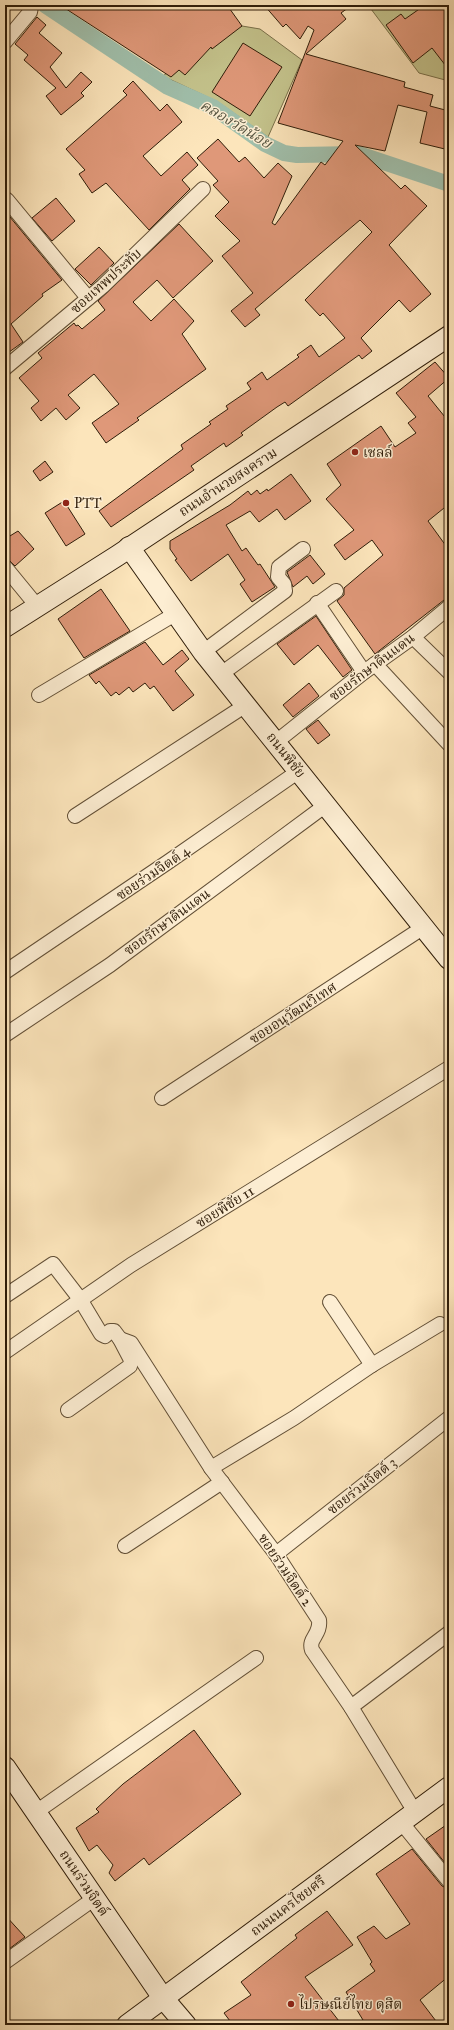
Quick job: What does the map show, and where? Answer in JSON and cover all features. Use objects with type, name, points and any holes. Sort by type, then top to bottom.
[{"type":"street","points":[[5,42],[30,12],[30,6]]},
{"type":"street","name":"ซอยเทพประทับ","points":[[5,368],[88,298],[203,189]]},
{"type":"street","points":[[7,200],[88,298]]},
{"type":"street","name":"ถนนอำนวยสงคราม","points":[[5,627],[449,336]]},
{"type":"street","name":"ถนนพิชัย","points":[[129,547],[203,652],[449,959]]},
{"type":"street","points":[[203,652],[285,591],[284,584],[278,576],[279,567],[303,549]]},
{"type":"street","points":[[5,567],[37,606]]},
{"type":"street","points":[[221,674],[317,603],[336,591]]},
{"type":"street","points":[[317,603],[370,668],[449,744]]},
{"type":"street","name":"ซอยรักษาดินแดน","points":[[276,742],[370,668],[413,637],[449,607]]},
{"type":"street","points":[[39,695],[175,614]]},
{"type":"street","points":[[413,637],[449,672]]},
{"type":"street","points":[[75,816],[246,705]]},
{"type":"street","name":"ซอยร่วมจิตต์ 4","points":[[5,972],[299,771]]},
{"type":"street","name":"ซอยรักษาดินแดน","points":[[5,1035],[110,965],[326,805]]},
{"type":"street","name":"ซอยอนุวัฒนวิเทศ","points":[[162,1098],[424,928]]},
{"type":"street","name":"ซอยพิชัย 11","points":[[5,1352],[131,1265],[449,1068]]},
{"type":"street","points":[[5,1296],[53,1264],[80,1299],[101,1334],[105,1336],[110,1331],[114,1332],[120,1339],[131,1360],[130,1366],[68,1410]]},
{"type":"street","points":[[330,1302],[372,1365]]},
{"type":"street","points":[[212,1468],[294,1418],[372,1365],[440,1324]]},
{"type":"street","name":"ซอยร่วมจิตต์ 2","points":[[120,1339],[131,1343],[212,1468],[276,1554],[319,1620],[320,1627],[318,1634],[312,1640],[312,1650],[351,1707],[408,1817],[449,1881]]},
{"type":"street","name":"ซอยร่วมจิตต์ 3","points":[[276,1554],[449,1418]]},
{"type":"street","points":[[125,1546],[222,1482]]},
{"type":"street","points":[[351,1707],[449,1633]]},
{"type":"street","points":[[36,1812],[256,1658]]},
{"type":"street","name":"ถนนร่วมจิตต์","points":[[5,1767],[163,1998],[186,2025]]},
{"type":"street","name":"ถนนนครไชยศรี","points":[[127,2025],[449,1787]]},
{"type":"street","points":[[5,1962],[95,1898]]},
{"type":"shaded area","points":[[368,5],[449,5],[449,81],[419,73]]},
{"type":"shaded area","points":[[230,24],[260,29],[302,60],[268,137],[218,102],[163,76]]},
{"type":"building","points":[[60,5],[227,5],[242,26],[212,49],[211,47],[185,75],[179,70],[171,77]]},
{"type":"building","points":[[264,5],[352,5],[341,13],[346,19],[306,54],[405,82],[404,87],[433,95],[430,106],[449,111],[449,150],[420,143],[427,112],[398,105],[385,151],[355,145],[401,189],[405,185],[427,206],[389,245],[431,294],[410,312],[399,300],[361,338],[372,351],[362,359],[359,355],[288,406],[285,402],[277,407],[241,433],[243,435],[226,447],[224,443],[191,466],[194,470],[111,527],[99,511],[183,449],[181,445],[211,424],[209,422],[228,409],[226,406],[251,389],[247,383],[262,372],[267,380],[299,357],[297,355],[311,345],[319,357],[345,338],[323,313],[320,316],[305,300],[372,232],[360,220],[255,309],[260,315],[245,327],[231,311],[253,293],[222,256],[240,241],[215,216],[229,202],[213,185],[218,181],[197,158],[218,139],[239,162],[245,157],[264,178],[278,163],[292,176],[272,223],[275,225],[321,162],[325,165],[343,141],[278,123],[314,30],[308,26],[300,39],[286,24],[283,27]]},
{"type":"building","points":[[425,5],[449,5],[449,70],[432,48],[413,63],[386,25],[401,14],[405,19]]},
{"type":"building","points":[[37,17],[46,25],[39,33],[62,53],[50,67],[66,88],[81,72],[92,82],[81,93],[84,96],[61,115],[46,96],[56,88],[24,60],[28,55],[15,44]]},
{"type":"building","points":[[243,43],[282,67],[250,116],[212,92]]},
{"type":"building","points":[[133,81],[160,111],[167,104],[182,122],[143,156],[161,176],[187,152],[198,165],[182,180],[190,189],[149,230],[106,183],[92,193],[79,174],[85,170],[66,149],[127,95],[123,91]]},
{"type":"building","points":[[56,198],[75,221],[52,241],[32,218]]},
{"type":"building","points":[[5,211],[62,280],[42,294],[43,296],[11,324],[23,342],[5,355]]},
{"type":"building","points":[[179,224],[213,261],[173,298],[157,280],[133,302],[151,321],[174,299],[194,321],[182,334],[206,369],[137,418],[139,420],[106,443],[92,423],[119,404],[94,374],[68,395],[80,408],[66,420],[56,408],[41,421],[31,408],[39,401],[19,378],[42,358],[38,353],[74,323],[82,329],[105,310],[98,301]]},
{"type":"building","points":[[99,247],[114,263],[91,285],[75,269]]},
{"type":"building","points":[[435,362],[449,378],[428,396],[449,422],[449,504],[428,521],[449,550],[449,599],[444,600],[375,654],[337,601],[344,595],[344,588],[383,555],[372,540],[345,560],[334,545],[354,530],[326,499],[341,485],[327,464],[381,426],[395,447],[416,433],[408,423],[416,417],[396,393]]},
{"type":"building","points":[[45,461],[53,472],[40,481],[33,471]]},
{"type":"building","points":[[291,474],[311,501],[285,520],[277,509],[259,522],[250,511],[226,525],[242,551],[246,548],[258,565],[260,564],[275,587],[252,602],[240,584],[245,580],[228,554],[191,581],[175,560],[177,559],[170,549],[170,541],[230,505],[248,491],[251,495],[257,490],[260,494],[267,489],[268,491]]},
{"type":"building","points":[[64,501],[85,534],[66,546],[45,513]]},
{"type":"building","points":[[18,531],[34,549],[15,566],[8,559],[5,559],[5,539]]},
{"type":"building","points":[[310,555],[325,574],[313,584],[307,576],[293,587],[287,572]]},
{"type":"building","points":[[101,589],[130,631],[84,658],[58,619]]},
{"type":"building","points":[[316,616],[352,670],[343,677],[318,645],[294,665],[277,644]]},
{"type":"building","points":[[145,642],[163,665],[182,650],[189,659],[175,671],[194,695],[173,711],[154,686],[150,689],[145,683],[133,692],[129,687],[119,695],[116,692],[111,696],[99,681],[96,684],[89,675]]},
{"type":"building","points":[[309,683],[319,696],[293,717],[283,705]]},
{"type":"building","points":[[318,720],[330,735],[318,744],[306,729]]},
{"type":"building","points":[[194,1730],[241,1794],[149,1865],[144,1858],[115,1881],[109,1873],[113,1865],[97,1845],[89,1851],[76,1828],[99,1812],[96,1809],[123,1784]]},
{"type":"building","points":[[449,1823],[449,1868],[426,1839]]},
{"type":"building","points":[[412,1849],[442,1886],[449,1889],[449,1976],[420,2000],[439,2025],[366,2025],[346,1992],[375,1971],[370,1964],[372,1962],[357,1937],[374,1926],[386,1939],[410,1924],[376,1874]]},
{"type":"building","points":[[327,1911],[353,1945],[305,1977],[342,2025],[233,2025],[224,2013],[251,1995],[241,1982],[297,1938],[295,1935]]},
{"type":"building","points":[[5,1915],[25,1937],[5,1952]]},
{"type":"waterway","name":"คลองวัดน้อย","points":[[45,5],[168,87],[213,107],[265,144],[284,153],[297,155],[359,154],[449,184]]},
{"type":"place","name":"เชลล์","points":[[355,452]]},
{"type":"place","name":"PTT","points":[[66,503]]},
{"type":"place","name":"ไปรษณีย์ไทย ดุสิต","points":[[291,2004]]}]
